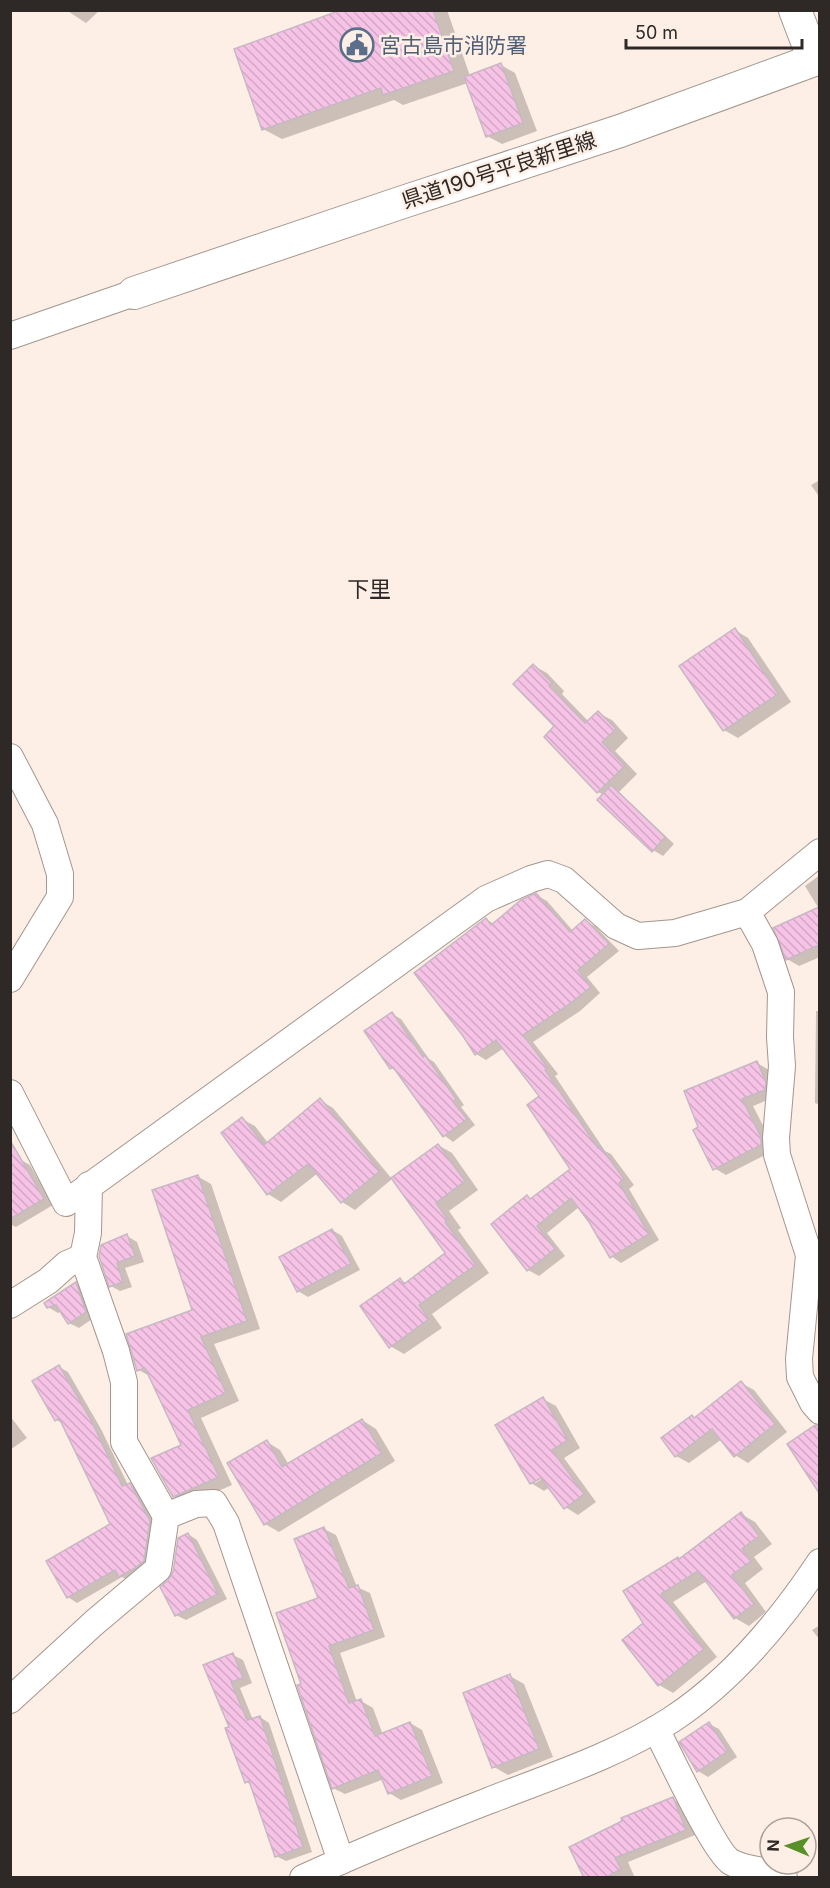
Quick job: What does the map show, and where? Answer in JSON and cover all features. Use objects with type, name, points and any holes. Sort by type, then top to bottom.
[{"type":"main road","name":"県道190号平良新里線","points":[[134,293],[817,64],[795,10]]},
{"type":"street","points":[[10,336],[134,293]]},
{"type":"street","points":[[10,757],[45,824],[60,874],[60,897],[10,979]]},
{"type":"street","points":[[10,1093],[66,1203],[486,899],[548,874],[564,880],[616,926],[638,936],[675,933],[747,912],[819,852]]},
{"type":"street","points":[[747,912],[765,944],[781,992],[782,1066],[776,1138],[777,1155],[809,1255],[799,1359],[800,1377],[819,1411]]},
{"type":"street","points":[[10,1700],[95,1622],[158,1569],[166,1516],[124,1442],[124,1382],[116,1351],[83,1257],[88,1233],[89,1185]]},
{"type":"street","points":[[10,1305],[48,1281],[67,1264],[83,1257]]},
{"type":"street","points":[[166,1516],[196,1504],[214,1503],[226,1523],[341,1861]]},
{"type":"street","points":[[303,1878],[557,1774],[656,1729],[709,1691],[741,1660],[786,1610],[819,1562]]},
{"type":"street","points":[[656,1729],[710,1833],[728,1861],[743,1868],[777,1873],[784,1878]]},
{"type":"building","points":[[341,10],[433,10],[454,71],[383,95],[381,88],[262,130],[234,49]]},
{"type":"building","points":[[501,63],[523,123],[486,137],[464,77]]},
{"type":"building","points":[[735,628],[778,694],[723,731],[679,666]]},
{"type":"building","points":[[533,664],[552,683],[549,686],[585,723],[598,711],[616,729],[602,742],[625,766],[597,793],[544,737],[554,726],[513,684]]},
{"type":"building","points":[[611,785],[665,837],[652,852],[597,800]]},
{"type":"building","points":[[536,893],[570,932],[585,919],[609,944],[578,970],[591,987],[523,1035],[548,1068],[545,1070],[598,1148],[600,1146],[624,1179],[619,1183],[649,1234],[610,1258],[589,1222],[571,1198],[537,1226],[555,1249],[527,1271],[491,1224],[527,1195],[530,1199],[570,1169],[527,1105],[539,1096],[496,1040],[475,1055],[414,973],[486,918],[491,925],[521,900]]},
{"type":"building","points":[[819,907],[819,945],[786,960],[773,928]]},
{"type":"building","points":[[392,1012],[456,1099],[453,1102],[467,1119],[443,1137],[393,1067],[390,1069],[364,1031]]},
{"type":"building","points":[[757,1061],[766,1082],[765,1090],[742,1099],[761,1137],[761,1145],[713,1170],[693,1130],[698,1127],[684,1091]]},
{"type":"building","points":[[320,1098],[380,1171],[341,1203],[308,1164],[267,1195],[221,1133],[242,1117],[264,1145]]},
{"type":"building","points":[[10,1140],[44,1199],[10,1219]]},
{"type":"building","points":[[438,1144],[465,1181],[436,1203],[448,1220],[445,1222],[476,1265],[419,1305],[429,1319],[389,1348],[360,1306],[400,1278],[404,1284],[445,1253],[391,1178]]},
{"type":"building","points":[[198,1175],[247,1321],[201,1337],[226,1393],[188,1410],[219,1477],[173,1497],[151,1458],[181,1445],[145,1368],[137,1371],[126,1334],[192,1310],[152,1190]]},
{"type":"building","points":[[332,1229],[351,1264],[297,1292],[279,1257]]},
{"type":"building","points":[[127,1234],[135,1256],[117,1263],[123,1282],[109,1287],[99,1256],[101,1245]]},
{"type":"building","points":[[76,1282],[86,1312],[68,1324],[56,1305],[47,1308],[44,1303]]},
{"type":"building","points":[[59,1365],[92,1422],[122,1486],[130,1483],[150,1521],[144,1561],[119,1577],[115,1570],[67,1598],[46,1561],[110,1524],[59,1418],[55,1421],[32,1381]]},
{"type":"building","points":[[741,1381],[775,1424],[734,1457],[712,1429],[675,1457],[661,1438],[692,1415],[694,1418]]},
{"type":"building","points":[[543,1397],[568,1440],[552,1450],[584,1494],[564,1509],[541,1478],[530,1484],[495,1425]]},
{"type":"building","points":[[362,1419],[382,1453],[264,1525],[227,1463],[267,1440],[282,1467]]},
{"type":"building","points":[[815,1425],[819,1426],[819,1493],[787,1444]]},
{"type":"building","points":[[741,1512],[759,1536],[742,1549],[751,1561],[732,1575],[754,1604],[734,1619],[698,1571],[661,1594],[704,1649],[658,1686],[622,1640],[643,1623],[623,1591],[678,1557],[679,1559]]},
{"type":"building","points":[[324,1527],[349,1588],[358,1585],[374,1630],[329,1646],[349,1703],[361,1699],[375,1736],[410,1722],[432,1776],[388,1794],[378,1770],[332,1789],[297,1685],[301,1684],[276,1613],[318,1598],[294,1539]]},
{"type":"building","points":[[188,1533],[218,1594],[175,1616],[160,1587],[173,1572],[178,1538]]},
{"type":"building","points":[[233,1653],[243,1678],[231,1682],[247,1720],[260,1716],[303,1847],[275,1857],[249,1781],[245,1783],[225,1728],[229,1727],[203,1665]]},
{"type":"building","points":[[510,1674],[539,1749],[492,1768],[463,1693]]},
{"type":"building","points":[[709,1722],[728,1751],[697,1772],[679,1742]]},
{"type":"building","points":[[673,1797],[686,1830],[615,1858],[621,1869],[605,1878],[584,1878],[569,1847],[622,1821],[621,1818]]},
{"type":"place","name":"宮古島市消防署","points":[[357,45]]},
{"type":"district","name":"下里","points":[[369,589]]}]
